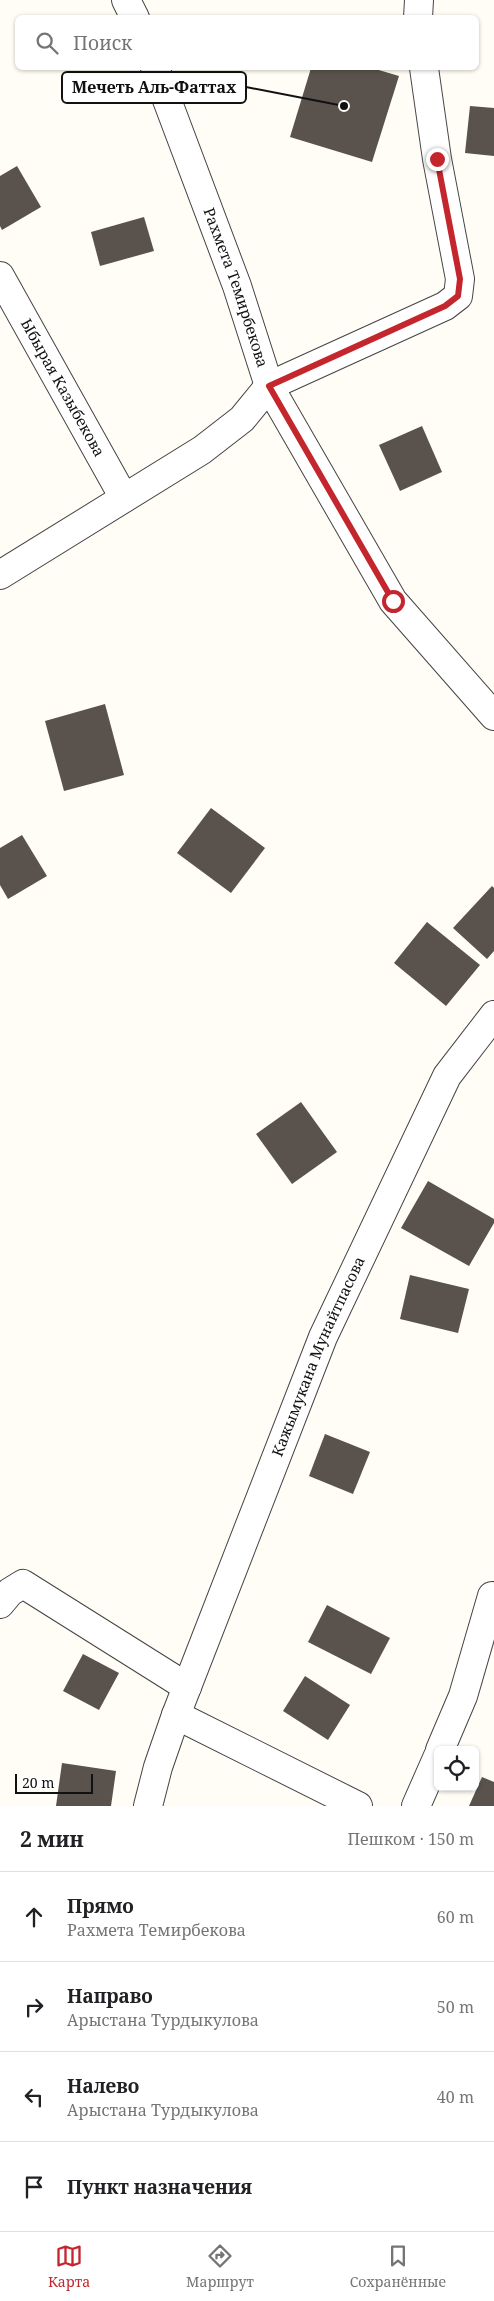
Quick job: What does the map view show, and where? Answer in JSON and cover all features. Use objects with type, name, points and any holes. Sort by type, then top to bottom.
[{"type":"street","points":[[126,0],[133,15]]},
{"type":"street","points":[[418,15],[419,0]]},
{"type":"street","name":"Рахмета Темирбекова","points":[[156,70],[237,286],[269,386],[393,601],[494,716]]},
{"type":"street","points":[[0,576],[202,450],[242,419],[269,386],[445,306],[458,296],[460,279],[437,159],[424,70]]},
{"type":"street","name":"Ыбырая Казыбекова","points":[[0,276],[124,498]]},
{"type":"street","name":"Кажымукана Мунайтпасова","points":[[148,1806],[158,1767],[176,1715],[322,1337],[447,1076],[494,1015]]},
{"type":"street","points":[[0,1604],[10,1592],[23,1584],[187,1687]]},
{"type":"street","points":[[442,1746],[463,1696],[492,1596]]},
{"type":"street","points":[[176,1715],[358,1806]]},
{"type":"street","points":[[416,1806],[434,1765]]},
{"type":"building","points":[[310,70],[379,70],[399,76],[372,162],[290,137]]},
{"type":"building","points":[[470,106],[494,108],[494,156],[465,153]]},
{"type":"building","points":[[17,166],[41,207],[2,230],[0,226],[0,176]]},
{"type":"building","points":[[144,217],[154,251],[100,266],[91,232]]},
{"type":"building","points":[[422,426],[442,472],[400,491],[379,445]]},
{"type":"building","points":[[105,704],[124,775],[64,791],[45,721]]},
{"type":"building","points":[[211,808],[265,848],[231,893],[177,853]]},
{"type":"building","points":[[22,835],[47,876],[8,899],[0,885],[0,848]]},
{"type":"building","points":[[492,886],[494,888],[494,951],[487,959],[453,928]]},
{"type":"building","points":[[427,922],[480,965],[446,1006],[394,963]]},
{"type":"building","points":[[301,1102],[337,1152],[292,1184],[256,1134]]},
{"type":"building","points":[[428,1181],[494,1219],[494,1223],[469,1266],[401,1228]]},
{"type":"building","points":[[410,1275],[469,1289],[458,1333],[400,1319]]},
{"type":"building","points":[[325,1434],[370,1452],[353,1494],[309,1476]]},
{"type":"building","points":[[327,1605],[390,1638],[371,1674],[308,1642]]},
{"type":"building","points":[[83,1654],[119,1673],[99,1710],[63,1691]]},
{"type":"building","points":[[305,1676],[350,1705],[328,1740],[283,1711]]},
{"type":"building","points":[[62,1763],[116,1771],[111,1806],[56,1806]]},
{"type":"building","points":[[482,1777],[494,1782],[494,1806],[469,1806],[476,1791],[479,1791],[479,1784]]},
{"type":"place","name":"Мечеть Аль-Фаттах","points":[[344,106]]},
{"type":"route","points":[[393,601],[269,386],[445,306],[458,296],[460,279],[437,159]]}]
